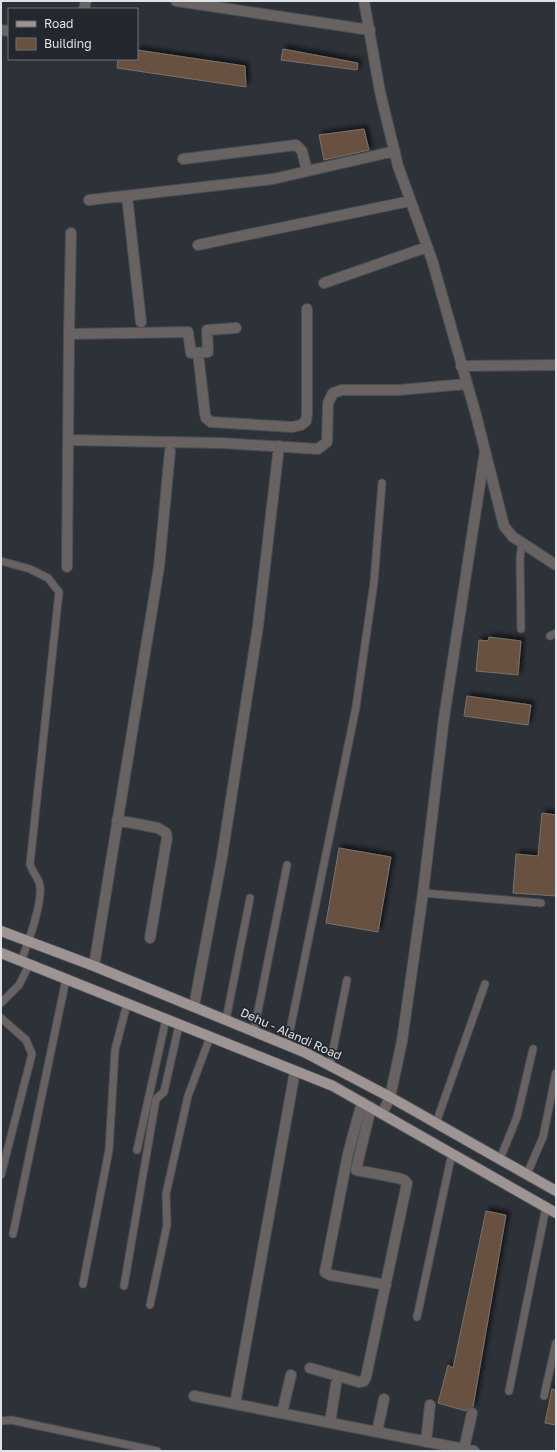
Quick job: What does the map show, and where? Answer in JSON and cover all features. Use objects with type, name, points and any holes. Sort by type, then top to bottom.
[{"type":"main road","name":"Dehu - Alandi Road","points":[[1,931],[194,1006],[287,1045],[330,1065],[390,1097],[556,1191]]},
{"type":"main road","points":[[1,953],[333,1086],[556,1213]]},
{"type":"street","points":[[176,1],[370,30]]},
{"type":"street","points":[[364,1],[380,92],[394,151],[427,248],[485,451],[504,526],[513,537],[556,565]]},
{"type":"street","points":[[183,159],[296,145],[302,151],[307,171]]},
{"type":"street","points":[[89,200],[273,179],[394,151]]},
{"type":"street","points":[[127,196],[141,322]]},
{"type":"street","points":[[198,244],[410,201]]},
{"type":"street","points":[[68,567],[71,233]]},
{"type":"street","points":[[324,283],[427,248]]},
{"type":"street","points":[[198,353],[206,418],[211,422],[292,426],[301,425],[306,421],[307,414],[307,309]]},
{"type":"street","points":[[69,334],[188,332],[191,353],[198,353],[208,352],[207,330],[236,328]]},
{"type":"street","points":[[461,366],[556,365]]},
{"type":"street","points":[[68,440],[280,446],[318,449],[323,447],[327,442],[330,399],[333,393],[342,390],[399,390],[466,384]]},
{"type":"street","points":[[194,1006],[222,857],[258,626],[280,446]]},
{"type":"street","points":[[94,966],[159,566],[170,451]]},
{"type":"street","points":[[382,1114],[390,1097],[402,1041],[423,893],[443,725],[485,451]]},
{"type":"street","points":[[117,820],[158,828],[166,833],[167,838],[150,938]]},
{"type":"street","points":[[235,1404],[295,1071]]},
{"type":"street","points":[[366,1104],[348,1154],[325,1272],[330,1275],[386,1285]]},
{"type":"street","points":[[310,1368],[359,1382],[364,1381],[386,1285],[407,1183],[398,1178],[356,1170],[366,1104]]},
{"type":"street","points":[[282,1413],[290,1375]]},
{"type":"street","points":[[330,1423],[336,1384]]},
{"type":"street","points":[[194,1396],[469,1450],[472,1413]]},
{"type":"street","points":[[377,1432],[384,1399]]},
{"type":"street","points":[[426,1442],[430,1405]]},
{"type":"lane","points":[[287,1045],[356,707],[373,590],[382,483]]},
{"type":"lane","points":[[521,629],[520,558],[522,543]]},
{"type":"lane","points":[[1,561],[30,569],[48,578],[59,592],[30,864],[32,871],[39,881],[40,897],[19,985],[1,1003]]},
{"type":"lane","points":[[254,1031],[287,865]]},
{"type":"lane","points":[[423,893],[541,903]]},
{"type":"lane","points":[[226,1020],[250,898]]},
{"type":"lane","points":[[13,1234],[66,979]]},
{"type":"lane","points":[[330,1065],[347,980]]},
{"type":"lane","points":[[436,1123],[485,984]]},
{"type":"lane","points":[[83,1284],[108,1150],[115,1050],[127,1004]]},
{"type":"lane","points":[[1,1018],[26,1040],[32,1054],[1,1176]]},
{"type":"lane","points":[[137,1150],[166,1019]]},
{"type":"lane","points":[[124,1286],[156,1099],[164,1092],[179,1024]]},
{"type":"lane","points":[[150,1305],[167,1224],[166,1194],[188,1096],[210,1037]]},
{"type":"lane","points":[[500,1159],[517,1117],[533,1049]]},
{"type":"lane","points":[[527,1174],[543,1137],[556,1073]]},
{"type":"lane","points":[[417,1317],[452,1153]]},
{"type":"lane","points":[[509,1391],[546,1207]]},
{"type":"lane","points":[[544,1396],[556,1343]]},
{"type":"lane","points":[[1,1421],[11,1420],[157,1451]]},
{"type":"building","points":[[283,49],[358,63],[357,70],[281,60]]},
{"type":"building","points":[[138,50],[245,66],[246,87],[117,68],[118,60],[138,60]]},
{"type":"building","points":[[364,129],[369,150],[324,160],[319,135]]},
{"type":"building","points":[[489,637],[521,641],[518,675],[476,671],[479,640],[488,641]]},
{"type":"building","points":[[467,696],[531,705],[528,725],[464,716]]},
{"type":"building","points":[[542,813],[556,815],[556,896],[513,893],[516,854],[538,856]]},
{"type":"building","points":[[339,848],[391,857],[378,932],[326,923]]},
{"type":"building","points":[[486,1211],[506,1215],[473,1407],[468,1408],[466,1411],[438,1403],[448,1365],[453,1368]]},
{"type":"building","points":[[552,1389],[556,1390],[556,1425],[545,1423]]}]
